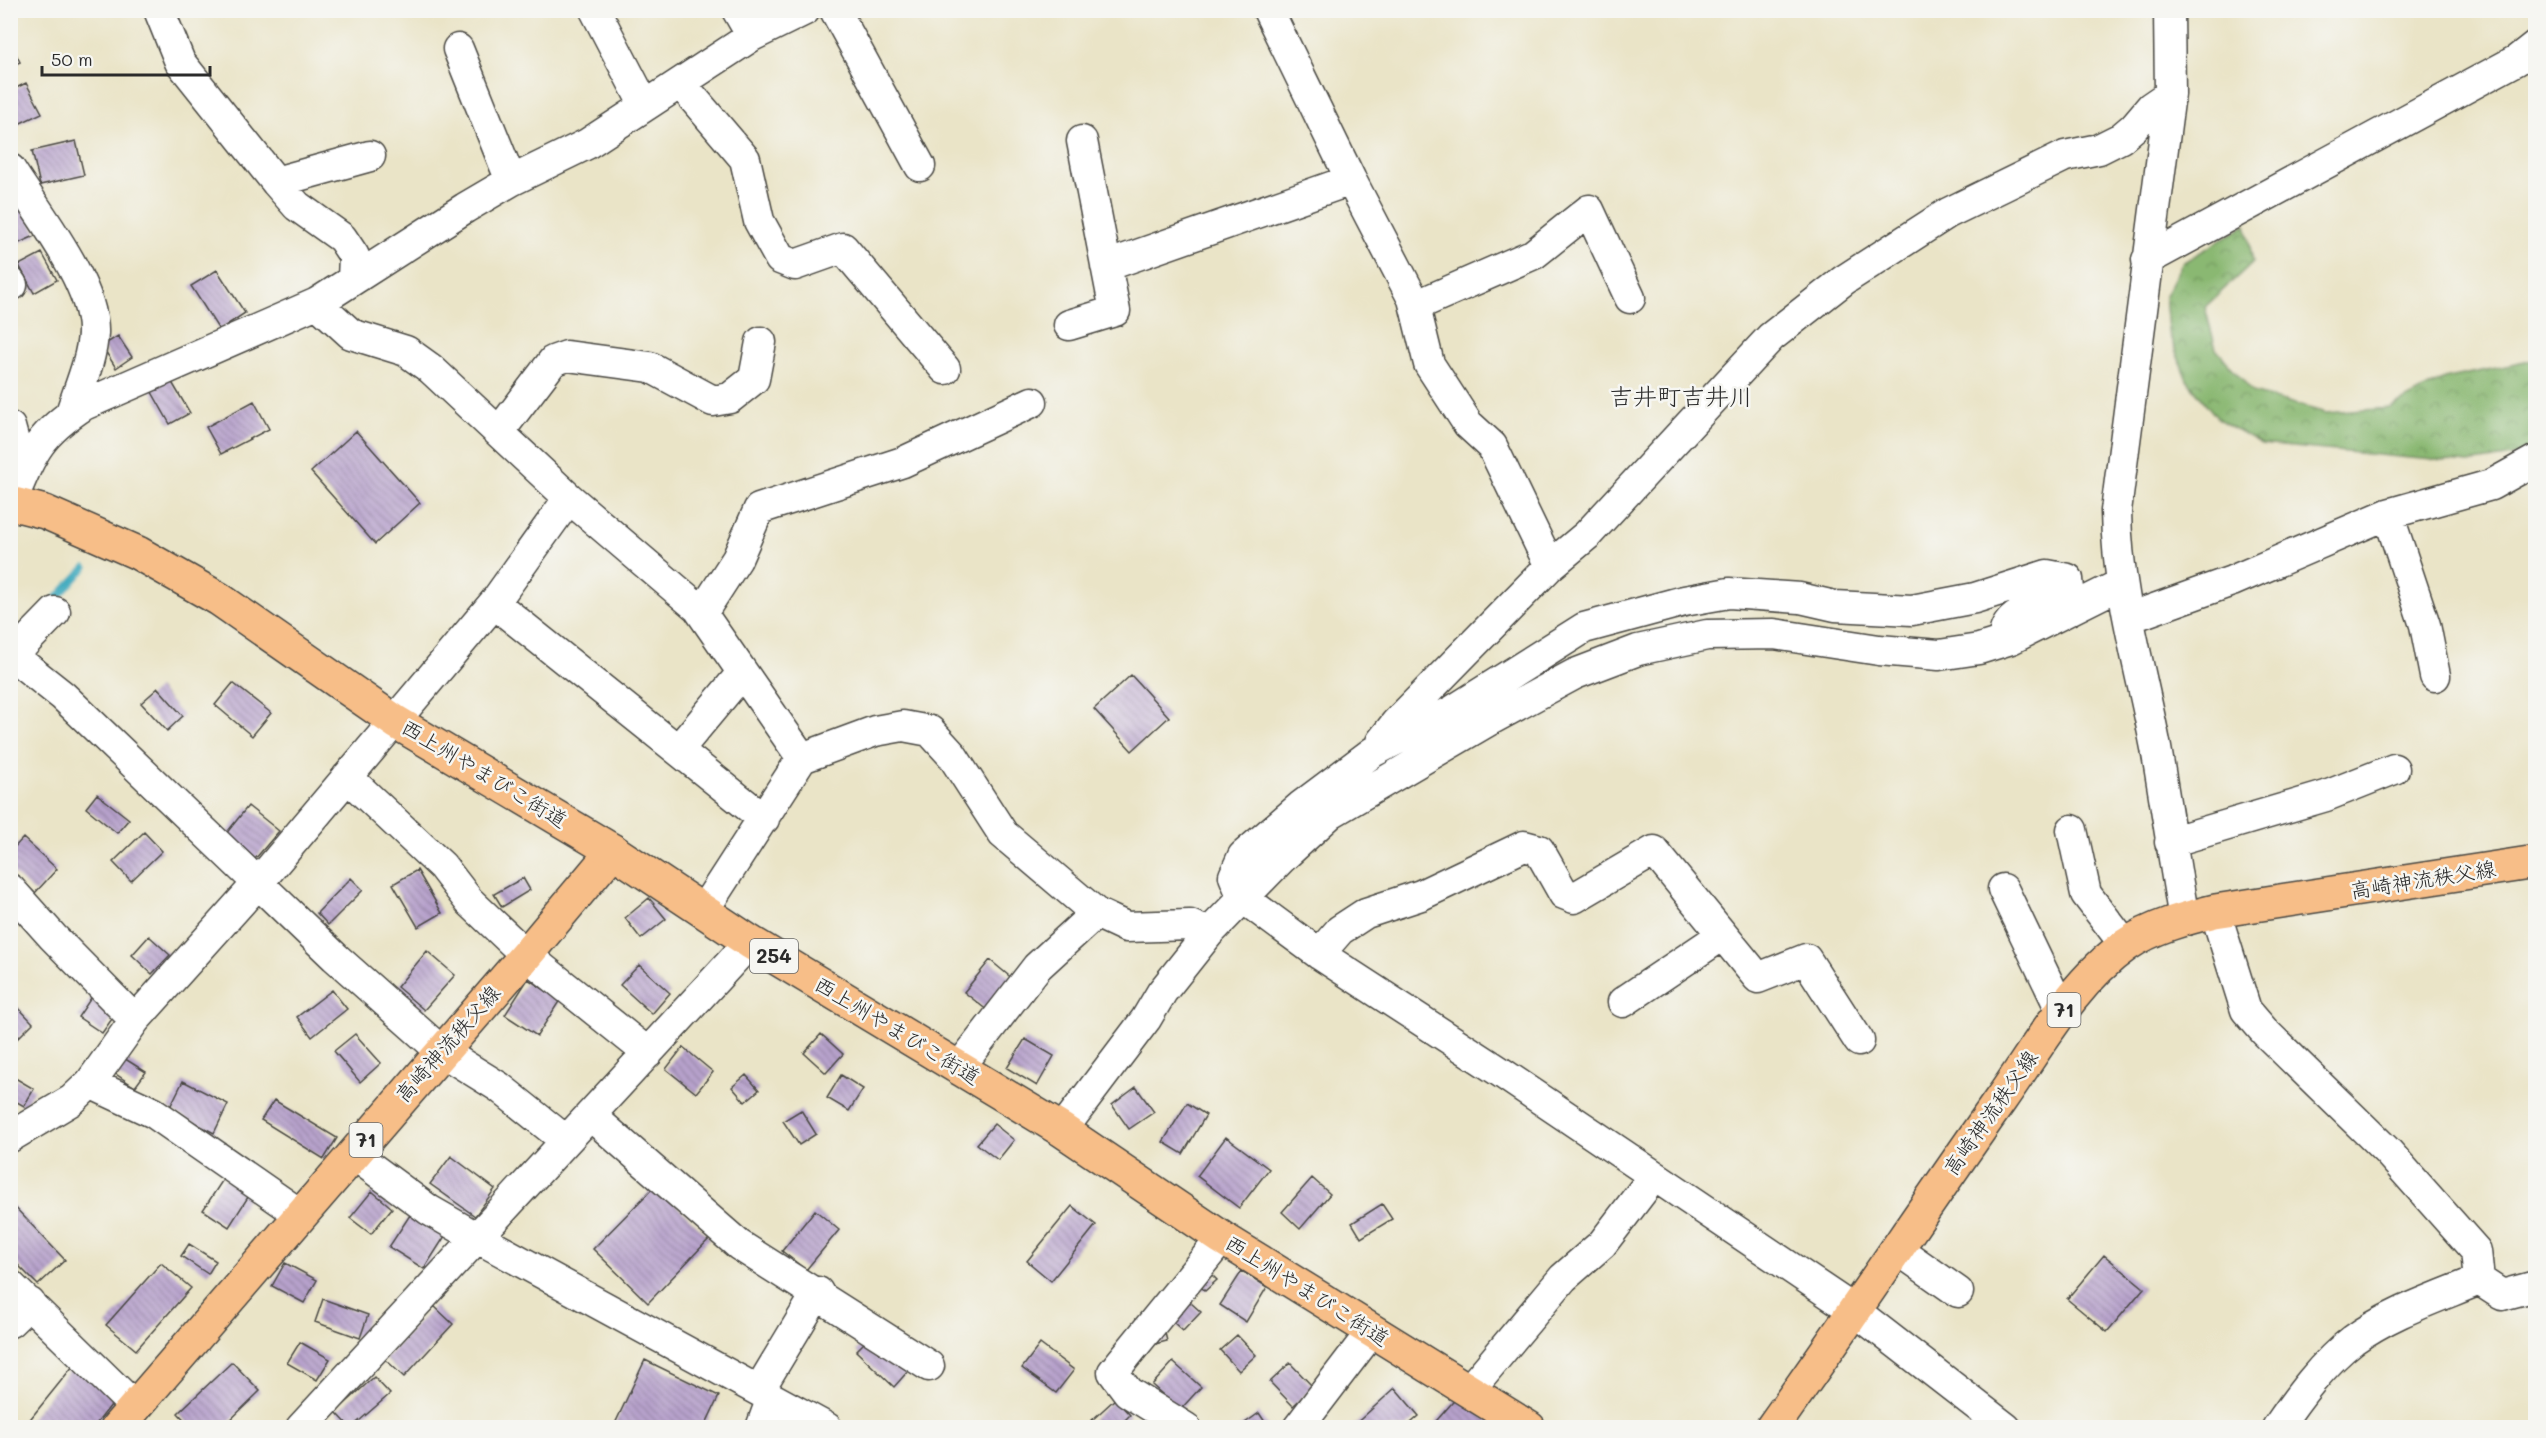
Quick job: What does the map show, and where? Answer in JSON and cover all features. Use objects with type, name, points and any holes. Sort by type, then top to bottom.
[{"type":"main road","name":"西上州やまびこ街道","points":[[15,493],[45,512],[138,553],[219,599],[396,722],[613,851],[750,942],[1062,1130],[1221,1238],[1470,1389],[1529,1428]]},
{"type":"main road","name":"高崎神流秩父線","points":[[126,1417],[526,955],[613,851]]},
{"type":"main road","name":"高崎神流秩父線","points":[[1772,1428],[2072,998],[2125,945],[2184,919],[2215,911],[2535,862]]},
{"type":"street","points":[[595,10],[645,106]]},
{"type":"street","points":[[736,10],[752,36]]},
{"type":"street","points":[[15,493],[44,435],[84,405],[317,303],[511,181],[587,144],[682,85],[752,36],[805,10]]},
{"type":"street","points":[[835,10],[920,166]]},
{"type":"street","points":[[1268,10],[1415,306],[1429,364],[1468,424],[1492,446],[1550,566]]},
{"type":"street","points":[[2169,10],[2170,94],[2116,511],[2121,584],[2139,681],[2155,746],[2184,919]]},
{"type":"street","points":[[165,13],[180,62],[297,206],[342,238],[354,256],[353,279]]},
{"type":"street","points":[[2147,260],[2517,60],[2535,45]]},
{"type":"street","points":[[458,49],[511,181]]},
{"type":"street","points":[[682,85],[745,159],[759,221],[780,259],[795,265],[843,248],[945,369]]},
{"type":"street","points":[[1373,752],[1396,723],[1550,566],[1587,536],[1771,337],[1844,280],[1948,213],[2065,156],[2099,149],[2121,138],[2151,107],[2170,94]]},
{"type":"street","points":[[1069,325],[1115,311],[1082,141]]},
{"type":"street","points":[[276,182],[370,156]]},
{"type":"street","points":[[10,169],[70,262],[86,295],[93,332],[71,413]]},
{"type":"street","points":[[1106,266],[1351,180]]},
{"type":"street","points":[[1415,306],[1534,254],[1589,210],[1630,298]]},
{"type":"street","points":[[317,303],[351,334],[406,351],[431,369],[569,498],[702,613],[802,759]]},
{"type":"street","points":[[499,432],[553,362],[567,356],[650,367],[713,401],[730,398],[754,379],[761,342]]},
{"type":"street","points":[[702,613],[737,559],[759,509],[903,462],[1032,402]]},
{"type":"street","points":[[10,427],[15,493]]},
{"type":"street","points":[[2129,618],[2232,581],[2388,514],[2491,484],[2535,460]]},
{"type":"street","points":[[10,1137],[72,1100],[90,1083],[135,1020],[258,883],[494,603],[569,498]]},
{"type":"street","points":[[2388,514],[2425,625],[2435,676]]},
{"type":"street","points":[[2004,641],[2003,631],[2008,624],[2026,610],[2061,597],[2069,590],[2068,579],[2047,574],[1975,598],[1912,610],[1834,606],[1800,598],[1730,593],[1684,601],[1584,628],[1455,710],[1373,752],[1301,806],[1243,856],[1234,876],[1243,898],[1318,954],[1502,1073],[1855,1311],[2006,1428]]},
{"type":"street","points":[[1062,1130],[1146,1018],[1162,992],[1209,933],[1332,813],[1488,721],[1565,680],[1638,650],[1707,635],[1774,634],[1879,650],[1939,655],[1978,649],[2004,641],[2121,584]]},
{"type":"street","points":[[494,603],[764,819]]},
{"type":"street","points":[[55,612],[11,656],[63,696],[335,957],[441,1051],[499,1087],[565,1140]]},
{"type":"street","points":[[678,750],[742,673]]},
{"type":"street","points":[[703,911],[802,759],[875,731],[903,726],[930,731],[952,755],[1003,834],[1096,913],[1126,927],[1190,925],[1209,933]]},
{"type":"street","points":[[2170,842],[2326,796],[2394,769]]},
{"type":"street","points":[[347,777],[442,866],[469,901],[526,955],[648,1053]]},
{"type":"street","points":[[2072,830],[2086,894],[2125,945]]},
{"type":"street","points":[[1318,954],[1340,930],[1366,913],[1421,895],[1524,846],[1539,850],[1564,894],[1574,898],[1654,851],[1721,936],[1758,978],[1806,959],[1859,1041]]},
{"type":"street","points":[[10,889],[53,937],[135,1020]]},
{"type":"street","points":[[2003,889],[2062,1012]]},
{"type":"street","points":[[2215,911],[2246,1010],[2265,1032],[2388,1152],[2476,1251],[2479,1281]]},
{"type":"street","points":[[958,1069],[1037,968],[1096,913]]},
{"type":"street","points":[[1623,1002],[1721,936]]},
{"type":"street","points":[[301,1428],[750,942]]},
{"type":"street","points":[[90,1083],[154,1113],[301,1215]]},
{"type":"street","points":[[590,1115],[739,1245],[818,1293],[929,1366]]},
{"type":"street","points":[[353,1154],[429,1210],[827,1428]]},
{"type":"street","points":[[1470,1389],[1563,1278],[1602,1244],[1654,1176]]},
{"type":"street","points":[[1186,1428],[1128,1392],[1113,1372],[1221,1238]]},
{"type":"street","points":[[1897,1249],[1958,1292]]},
{"type":"street","points":[[2479,1281],[2502,1295],[2535,1286]]},
{"type":"street","points":[[2277,1428],[2322,1369],[2353,1341],[2389,1318],[2479,1281]]},
{"type":"street","points":[[761,1428],[766,1394],[818,1293]]},
{"type":"street","points":[[17,1304],[126,1417]]},
{"type":"street","points":[[1298,1428],[1372,1331]]},
{"type":"green space","points":[[2246,225],[2253,262],[2205,307],[2216,349],[2253,392],[2326,413],[2390,408],[2444,379],[2535,360],[2535,446],[2519,455],[2469,463],[2410,458],[2261,444],[2218,419],[2187,380],[2168,331],[2165,296],[2182,263]]},
{"type":"building","points":[[10,42],[20,62],[10,66]]},
{"type":"building","points":[[26,83],[42,113],[10,128],[10,91]]},
{"type":"building","points":[[76,141],[84,175],[40,185],[32,151]]},
{"type":"building","points":[[21,198],[37,235],[10,247],[10,203]]},
{"type":"building","points":[[42,253],[57,280],[34,293],[19,265]]},
{"type":"building","points":[[217,270],[245,313],[219,330],[191,286]]},
{"type":"building","points":[[118,336],[132,357],[116,368],[102,346]]},
{"type":"building","points":[[163,367],[190,413],[170,424],[144,378]]},
{"type":"building","points":[[254,401],[269,429],[221,454],[206,427]]},
{"type":"building","points":[[356,431],[420,503],[375,544],[311,472]]},
{"type":"building","points":[[1131,675],[1169,717],[1132,751],[1094,709]]},
{"type":"building","points":[[233,683],[271,713],[252,736],[215,705]]},
{"type":"building","points":[[158,688],[183,716],[167,731],[141,703]]},
{"type":"building","points":[[97,794],[129,819],[117,833],[86,808]]},
{"type":"building","points":[[248,806],[279,831],[255,859],[225,835]]},
{"type":"building","points":[[144,832],[162,851],[131,881],[113,862]]},
{"type":"building","points":[[23,838],[57,869],[35,893],[10,870],[10,852]]},
{"type":"building","points":[[417,870],[442,913],[418,927],[393,884]]},
{"type":"building","points":[[351,878],[363,890],[328,925],[317,913]]},
{"type":"building","points":[[523,878],[530,890],[502,907],[494,894]]},
{"type":"building","points":[[649,898],[666,919],[641,939],[625,918]]},
{"type":"building","points":[[149,936],[170,955],[152,974],[132,955]]},
{"type":"building","points":[[427,951],[455,975],[424,1010],[397,987]]},
{"type":"building","points":[[990,960],[1014,980],[988,1011],[964,992]]},
{"type":"building","points":[[639,965],[670,993],[652,1014],[620,985]]},
{"type":"building","points":[[528,979],[560,1000],[537,1036],[505,1015]]},
{"type":"building","points":[[332,990],[347,1009],[312,1037],[297,1017]]},
{"type":"building","points":[[93,995],[117,1012],[102,1033],[78,1017]]},
{"type":"building","points":[[13,1002],[33,1023],[13,1043],[10,1040]]},
{"type":"building","points":[[355,1034],[381,1063],[360,1082],[334,1051]]},
{"type":"building","points":[[821,1034],[843,1054],[826,1073],[804,1053]]},
{"type":"building","points":[[1025,1039],[1054,1056],[1037,1086],[1007,1068]]},
{"type":"building","points":[[683,1047],[713,1072],[696,1093],[666,1069]]},
{"type":"building","points":[[111,1050],[146,1072],[135,1087],[101,1064]]},
{"type":"building","points":[[10,1075],[34,1089],[24,1106],[10,1098]]},
{"type":"building","points":[[746,1075],[759,1090],[745,1102],[732,1087]]},
{"type":"building","points":[[841,1075],[863,1089],[849,1111],[827,1098]]},
{"type":"building","points":[[183,1081],[228,1104],[214,1133],[169,1109]]},
{"type":"building","points":[[1136,1087],[1154,1112],[1129,1129],[1112,1105]]},
{"type":"building","points":[[274,1100],[337,1138],[324,1159],[261,1120]]},
{"type":"building","points":[[1187,1103],[1206,1115],[1183,1154],[1163,1142]]},
{"type":"building","points":[[801,1110],[816,1134],[799,1145],[783,1121]]},
{"type":"building","points":[[994,1124],[1014,1140],[998,1160],[977,1144]]},
{"type":"building","points":[[1226,1137],[1269,1169],[1239,1208],[1197,1176]]},
{"type":"building","points":[[451,1156],[495,1189],[475,1216],[430,1184]]},
{"type":"building","points":[[224,1178],[250,1194],[229,1227],[203,1210]]},
{"type":"building","points":[[1312,1178],[1330,1194],[1300,1229],[1282,1212]]},
{"type":"building","points":[[656,1185],[710,1238],[648,1303],[593,1249]]},
{"type":"building","points":[[372,1191],[392,1208],[371,1234],[350,1218]]},
{"type":"building","points":[[10,1202],[65,1260],[38,1285],[10,1257]]},
{"type":"building","points":[[1382,1204],[1392,1219],[1361,1238],[1352,1223]]},
{"type":"building","points":[[1072,1206],[1096,1225],[1051,1281],[1027,1261]]},
{"type":"building","points":[[815,1210],[839,1230],[806,1270],[782,1251]]},
{"type":"building","points":[[410,1215],[445,1236],[424,1269],[389,1247]]},
{"type":"building","points":[[189,1244],[216,1261],[208,1274],[181,1256]]},
{"type":"building","points":[[2104,1255],[2144,1288],[2107,1332],[2067,1299]]},
{"type":"building","points":[[161,1263],[191,1288],[136,1350],[106,1325]]},
{"type":"building","points":[[285,1263],[317,1280],[304,1303],[272,1286]]},
{"type":"building","points":[[1204,1267],[1217,1280],[1205,1291],[1192,1278]]},
{"type":"building","points":[[1242,1271],[1267,1287],[1246,1322],[1220,1305]]},
{"type":"building","points":[[1181,1294],[1201,1312],[1183,1331],[1164,1314]]},
{"type":"building","points":[[323,1299],[368,1315],[360,1338],[315,1322]]},
{"type":"building","points":[[434,1306],[453,1324],[404,1377],[385,1359]]},
{"type":"building","points":[[1164,1329],[1167,1341],[1155,1344]]},
{"type":"building","points":[[872,1335],[909,1370],[894,1387],[856,1351]]},
{"type":"building","points":[[1237,1335],[1256,1355],[1239,1371],[1220,1350]]},
{"type":"building","points":[[300,1342],[330,1359],[317,1380],[287,1363]]},
{"type":"building","points":[[1040,1344],[1074,1370],[1056,1393],[1022,1368]]},
{"type":"building","points":[[645,1360],[719,1396],[704,1428],[613,1428]]},
{"type":"building","points":[[232,1362],[260,1391],[222,1428],[192,1428],[178,1413]]},
{"type":"building","points":[[1173,1362],[1201,1387],[1180,1410],[1152,1385]]},
{"type":"building","points":[[1290,1363],[1313,1387],[1293,1406],[1270,1382]]},
{"type":"building","points":[[73,1366],[115,1400],[93,1428],[23,1428]]},
{"type":"building","points":[[374,1377],[390,1394],[351,1428],[336,1412]]},
{"type":"building","points":[[1395,1388],[1419,1416],[1405,1428],[1351,1428]]},
{"type":"building","points":[[1459,1395],[1492,1423],[1488,1428],[1430,1428]]},
{"type":"building","points":[[1115,1399],[1130,1415],[1117,1428],[1097,1428],[1091,1421]]},
{"type":"building","points":[[1259,1413],[1269,1428],[1238,1428]]},
{"type":"waterway","points":[[52,603],[85,568]]},
{"type":"district","name":"吉井町吉井川","points":[[1681,397]]}]
